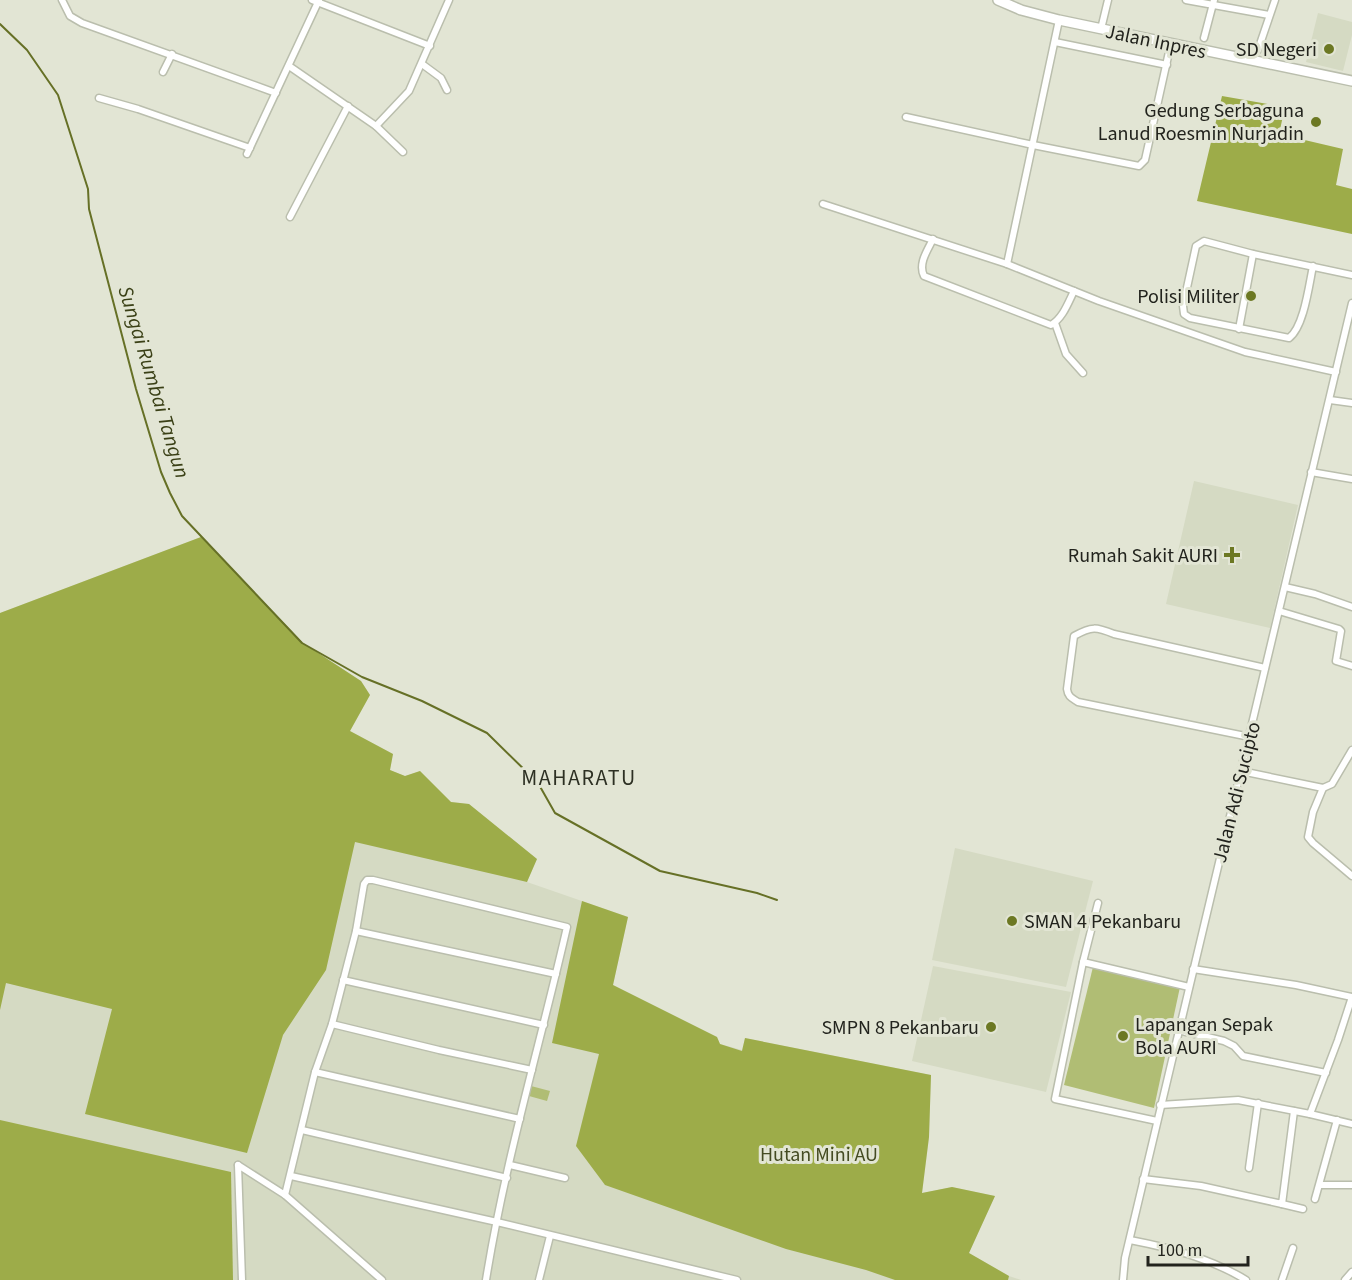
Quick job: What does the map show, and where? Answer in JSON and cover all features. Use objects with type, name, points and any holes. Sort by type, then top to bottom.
[{"type":"main road","name":"Jalan Inpres","points":[[998,0],[1021,10],[1059,20],[1352,81]]},
{"type":"street","points":[[62,0],[70,16],[82,23],[276,93]]},
{"type":"street","points":[[376,126],[409,91],[448,0]]},
{"type":"street","points":[[1101,29],[1108,0]]},
{"type":"street","points":[[1186,0],[1213,3],[1269,15]]},
{"type":"street","points":[[1258,50],[1275,0]]},
{"type":"street","points":[[99,98],[148,112],[249,151],[289,66],[316,1],[430,46]]},
{"type":"street","points":[[1204,38],[1213,3]]},
{"type":"street","points":[[1007,264],[1059,20]]},
{"type":"street","points":[[1055,42],[1167,65]]},
{"type":"street","points":[[906,117],[1033,146],[1133,166],[1142,165],[1146,160],[1171,43]]},
{"type":"street","points":[[163,72],[172,54]]},
{"type":"street","points":[[422,64],[441,78],[447,90]]},
{"type":"street","points":[[289,66],[376,126],[403,152]]},
{"type":"street","points":[[290,217],[348,106]]},
{"type":"street","points":[[823,204],[1007,264],[1100,302],[1245,352],[1336,372]]},
{"type":"street","points":[[933,239],[923,259],[921,272],[924,276],[1051,325],[1064,312],[1074,291]]},
{"type":"street","points":[[1313,266],[1296,333],[1290,338],[1190,318],[1184,314],[1183,306],[1197,243],[1204,241],[1253,254],[1313,266],[1352,274]]},
{"type":"street","points":[[1239,329],[1253,254]]},
{"type":"street","name":"Jalan Adi Sucipto","points":[[1122,1278],[1160,1105],[1250,738],[1352,303]]},
{"type":"street","points":[[1055,322],[1063,347],[1083,373]]},
{"type":"street","points":[[1330,400],[1352,403]]},
{"type":"street","points":[[1311,472],[1352,479]]},
{"type":"street","points":[[1285,587],[1315,594],[1352,607]]},
{"type":"street","points":[[1279,611],[1339,629],[1341,631],[1336,661],[1352,666]]},
{"type":"street","points":[[1250,738],[1078,702],[1071,698],[1067,689],[1074,636],[1086,629],[1098,628],[1114,634],[1265,668]]},
{"type":"street","points":[[1241,771],[1323,788],[1332,784],[1352,750]]},
{"type":"street","points":[[1323,788],[1313,812],[1308,837],[1352,876]]},
{"type":"street","points":[[285,1195],[315,1072],[332,1024],[356,930],[364,884],[367,880],[567,927],[520,1119],[486,1280]]},
{"type":"street","points":[[1098,903],[1083,962],[1055,1099],[1157,1121]]},
{"type":"street","points":[[356,930],[556,974]]},
{"type":"street","points":[[1083,962],[1189,987]]},
{"type":"street","points":[[1194,969],[1286,983],[1352,997],[1310,1113]]},
{"type":"street","points":[[343,980],[544,1025]]},
{"type":"street","points":[[332,1024],[532,1070]]},
{"type":"street","points":[[1178,1030],[1224,1041],[1234,1046],[1243,1056],[1326,1073]]},
{"type":"street","points":[[315,1072],[520,1119]]},
{"type":"street","points":[[1160,1105],[1224,1100],[1258,1103],[1352,1124]]},
{"type":"street","points":[[1249,1168],[1258,1103]]},
{"type":"street","points":[[1282,1204],[1294,1111]]},
{"type":"street","points":[[1315,1199],[1337,1120]]},
{"type":"street","points":[[302,1130],[507,1178]]},
{"type":"street","points":[[242,1280],[238,1165],[285,1195],[382,1280]]},
{"type":"street","points":[[510,1165],[565,1178]]},
{"type":"street","points":[[291,1176],[497,1222],[737,1280]]},
{"type":"street","points":[[1143,1179],[1201,1186],[1303,1209]]},
{"type":"street","points":[[1320,1185],[1352,1185]]},
{"type":"street","points":[[540,1280],[550,1236]]},
{"type":"street","points":[[1130,1239],[1175,1249],[1246,1280]]},
{"type":"street","points":[[1282,1280],[1293,1248]]},
{"type":"street","points":[[1345,1280],[1352,1272]]},
{"type":"shaded area","name":"SD Negeri","points":[[1318,13],[1352,22],[1352,35],[1343,71],[1306,62]]},
{"type":"shaded area","name":"Rumah Sakit AURI","points":[[1194,481],[1298,505],[1270,628],[1166,604]]},
{"type":"shaded area","points":[[201,537],[303,643],[361,681],[370,695],[350,731],[393,754],[390,770],[405,776],[420,771],[451,802],[469,804],[537,859],[527,882],[628,917],[613,985],[717,1037],[720,1044],[742,1050],[745,1038],[931,1075],[929,1137],[922,1193],[952,1187],[995,1196],[969,1253],[1009,1276],[1021,1280],[0,1280],[0,613]]},
{"type":"shaded area","name":"SMAN 4 Pekanbaru","points":[[955,848],[1093,881],[1066,987],[932,960]]},
{"type":"shaded area","name":"SMPN 8 Pekanbaru","points":[[933,966],[1071,992],[1046,1092],[912,1061]]},
{"type":"green space","points":[[1222,96],[1285,107],[1279,134],[1343,149],[1336,185],[1352,189],[1352,234],[1197,201]]},
{"type":"green space","points":[[201,537],[303,643],[361,681],[370,695],[350,731],[393,754],[390,770],[405,776],[420,771],[451,802],[469,804],[537,859],[527,882],[355,842],[326,970],[283,1035],[247,1153],[85,1114],[112,1009],[6,983],[0,1010],[0,613]]},
{"type":"green space","name":"Hutan Mini AU","points":[[582,901],[628,917],[613,985],[717,1037],[720,1044],[742,1051],[745,1038],[931,1075],[929,1137],[922,1193],[952,1187],[995,1196],[969,1253],[1009,1276],[1008,1280],[895,1280],[786,1249],[605,1185],[576,1146],[599,1054],[552,1043]]},
{"type":"green space","name":"Lapangan Sepak Bola AURI","points":[[1093,967],[1180,987],[1154,1108],[1064,1085]]},
{"type":"green space","points":[[531,1086],[550,1091],[547,1101],[529,1096]]},
{"type":"green space","points":[[0,1120],[231,1172],[233,1280],[0,1280]]},
{"type":"waterway","name":"Sungai Rumbai Tangun","points":[[0,24],[27,50],[58,95],[88,189],[89,209],[136,389],[161,472],[182,516],[302,643],[362,677],[422,701],[487,733],[538,783],[555,813],[660,871],[757,893],[777,900]]},
{"type":"place","name":"SD Negeri","points":[[1329,49]]},
{"type":"place","name":"Gedung Serbaguna Lanud Roesmin Nurjadin","points":[[1316,122]]},
{"type":"place","name":"Polisi Militer","points":[[1251,296]]},
{"type":"place","name":"Rumah Sakit AURI","points":[[1232,555]]},
{"type":"place","name":"SMAN 4 Pekanbaru","points":[[1012,921]]},
{"type":"place","name":"SMPN 8 Pekanbaru","points":[[991,1027]]},
{"type":"place","name":"Lapangan Sepak Bola AURI","points":[[1123,1036]]},
{"type":"district","name":"MAHARATU","points":[[579,777]]}]
